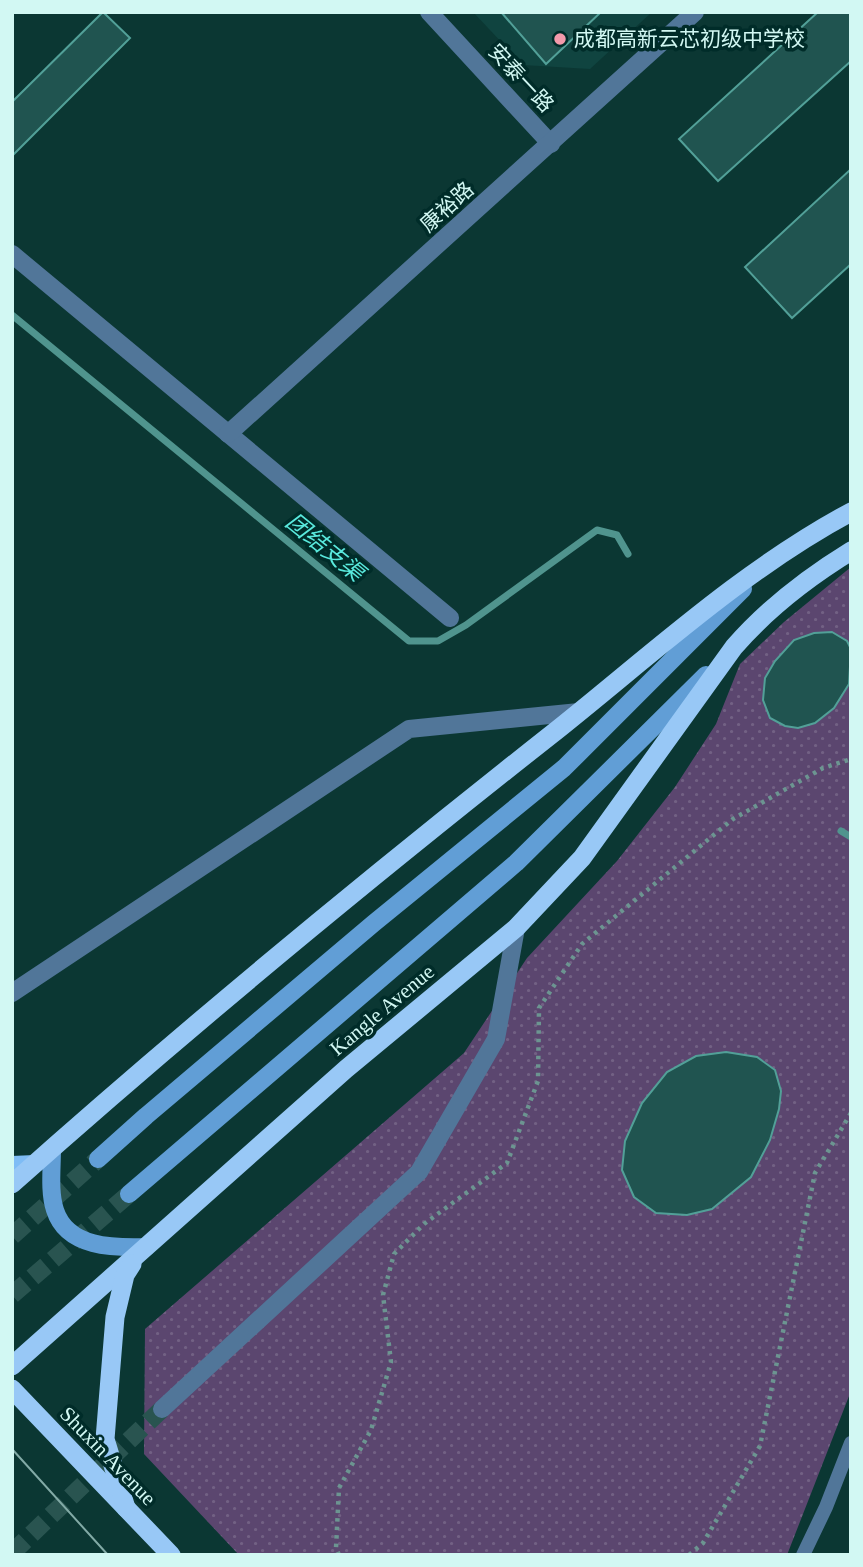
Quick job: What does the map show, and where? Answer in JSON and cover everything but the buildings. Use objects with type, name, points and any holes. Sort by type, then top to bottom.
[{"type":"highway","points":[[12,1184],[407,849],[699,613],[815,531],[851,512]]},
{"type":"highway","name":"Kangle Avenue","points":[[12,1366],[346,1069],[516,928],[582,858],[734,648],[760,618],[805,580],[851,551]]},
{"type":"highway","points":[[127,1508],[105,1439],[115,1317],[125,1275],[142,1251]]},
{"type":"highway","name":"Shuxin Avenue","points":[[12,1389],[171,1555]]},
{"type":"main road","points":[[99,1159],[363,932],[564,768],[765,566]]},
{"type":"main road","name":"Kangle Avenue","points":[[129,1194],[516,863],[734,648]]},
{"type":"main road","points":[[52,1149],[51,1174],[55,1210],[67,1229],[90,1243],[142,1251]]},
{"type":"main road","points":[[12,1165],[35,1164]]},
{"type":"street","name":"安泰一路","points":[[429,12],[551,144]]},
{"type":"street","name":"康裕路","points":[[228,434],[695,12]]},
{"type":"street","points":[[12,254],[450,618]]},
{"type":"street","points":[[12,993],[409,729],[579,712]]},
{"type":"street","points":[[162,1409],[419,1172],[496,1039],[516,928]]},
{"type":"lane","points":[[803,1555],[851,1444]]},
{"type":"path","points":[[340,1555],[336,1548],[339,1488],[371,1430],[391,1362],[383,1296],[394,1254],[424,1224],[507,1163],[538,1081],[539,1008],[582,944],[733,820],[823,768],[851,759]]},
{"type":"path","points":[[690,1555],[703,1543],[760,1446],[816,1173],[851,1113]]},
{"type":"shaded area","name":"成都高新云芯初级中学校","points":[[473,12],[652,12],[590,69],[523,65]]},
{"type":"shaded area","points":[[851,567],[851,1391],[787,1555],[239,1555],[144,1454],[145,1329],[464,1053],[527,958],[617,861],[675,787],[716,724],[740,664],[784,622]]},
{"type":"waterway","name":"团结支渠","points":[[12,315],[409,641],[438,641],[466,625],[597,530],[617,535],[628,554]]},
{"type":"waterway","name":"团结支渠","points":[[841,831],[851,837]]},
{"type":"tunnel","points":[[12,1236],[98,1159]]},
{"type":"tunnel","points":[[12,1295],[129,1194]]},
{"type":"tunnel","points":[[12,1553],[162,1409]]},
{"type":"tram line","points":[[12,1449],[108,1555]]},
{"type":"place","name":"成都高新云芯初级中学校","points":[[560,39]]}]
